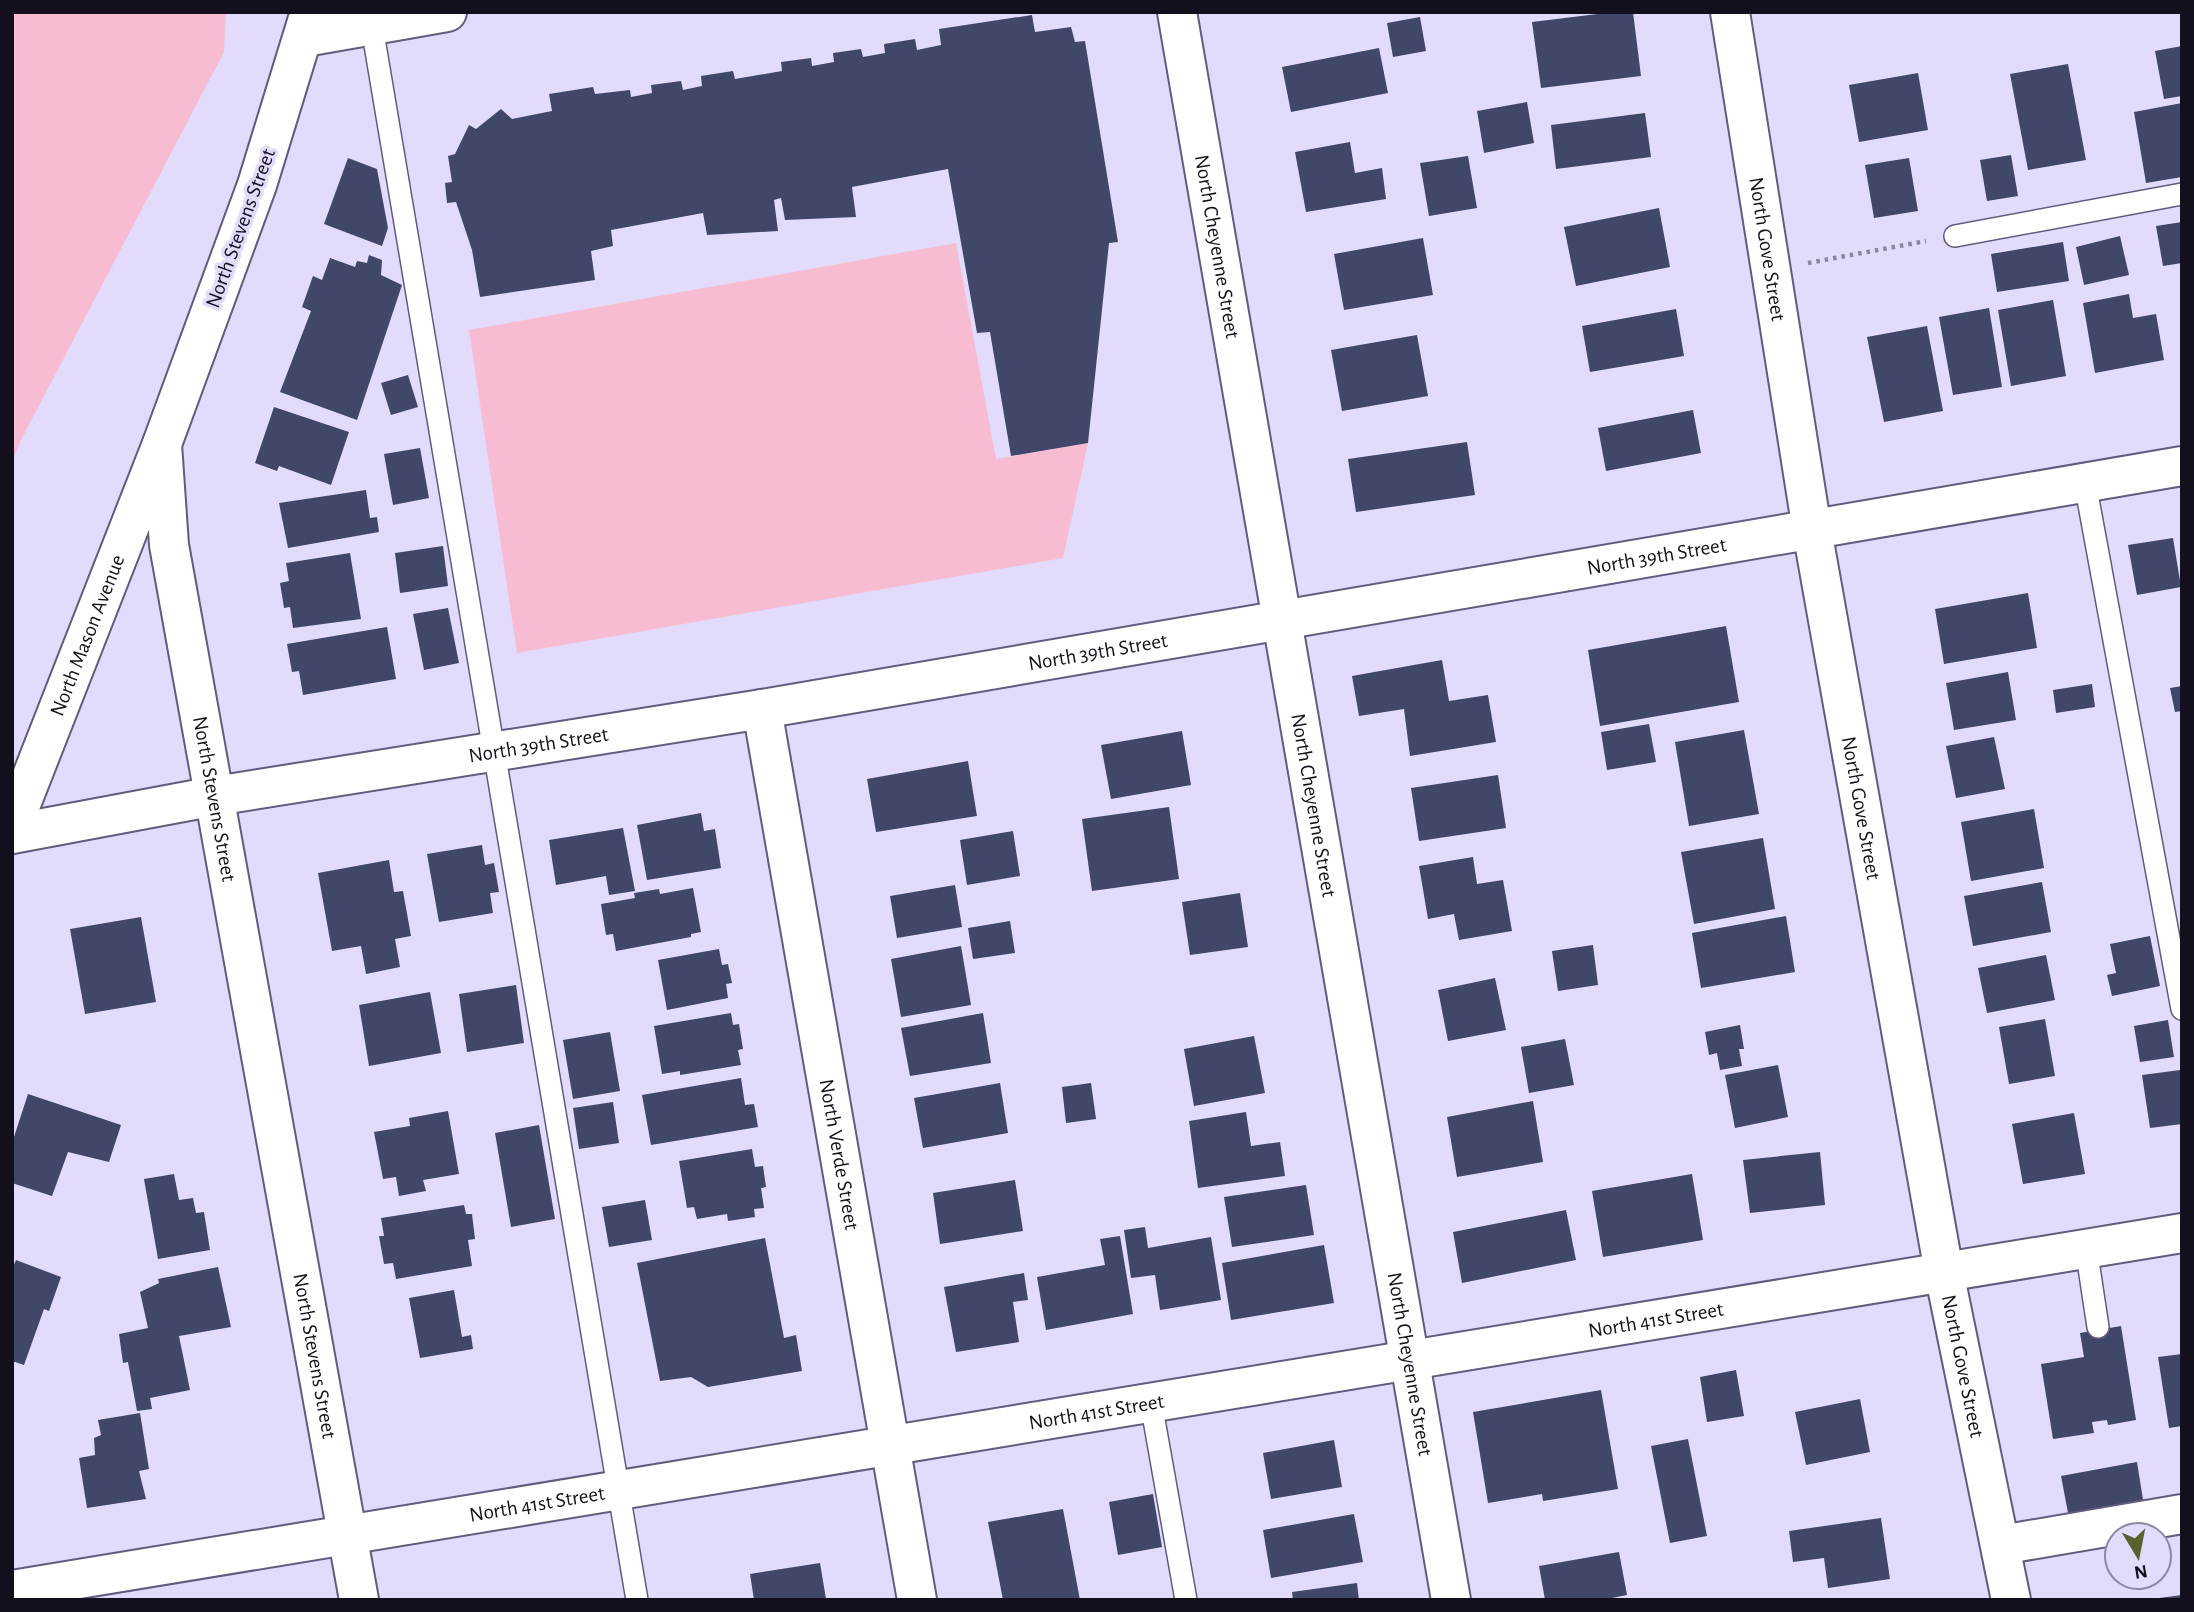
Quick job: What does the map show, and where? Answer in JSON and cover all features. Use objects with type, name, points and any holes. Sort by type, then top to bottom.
[{"type":"street","points":[[308,25],[372,27],[447,12]]},
{"type":"street","name":"North Cheyenne Street","points":[[1177,12],[1451,1600]]},
{"type":"street","name":"North Gove Street","points":[[1730,12],[1812,530],[1944,1272],[2011,1600]]},
{"type":"street","name":"North Stevens Street","points":[[308,25],[257,185],[163,444],[169,545],[359,1600]]},
{"type":"street","name":"North Mason Avenue","points":[[12,827],[163,444]]},
{"type":"street","name":"North 39th Street","points":[[12,834],[215,796],[762,709],[2182,466]]},
{"type":"street","name":"North Verde Street","points":[[762,709],[916,1600]]},
{"type":"street","name":"North 41st Street","points":[[12,1590],[66,1590],[348,1534],[2182,1233]]},
{"type":"street","points":[[2001,1545],[2182,1514]]},
{"type":"lane","points":[[372,27],[638,1600]]},
{"type":"lane","points":[[1955,236],[2182,194]]},
{"type":"lane","points":[[2085,483],[2182,1009]]},
{"type":"lane","points":[[2086,1248],[2098,1327]]},
{"type":"lane","points":[[1151,1403],[1186,1600]]},
{"type":"path","points":[[1771,270],[1955,236]]},
{"type":"shaded area","points":[[12,12],[226,12],[224,52],[21,440],[12,462]]},
{"type":"shaded area","points":[[956,243],[996,459],[1088,443],[1063,558],[517,653],[469,330]]},
{"type":"building","points":[[1633,12],[1641,76],[1541,88],[1532,22]]},
{"type":"building","points":[[1032,15],[1035,32],[1071,27],[1075,42],[1085,41],[1118,242],[1109,243],[1088,443],[1011,456],[990,332],[977,333],[948,169],[852,187],[856,217],[785,220],[781,198],[774,200],[778,231],[707,235],[703,213],[611,230],[613,246],[591,251],[595,280],[480,297],[472,250],[456,202],[447,203],[445,183],[452,182],[448,156],[455,154],[469,125],[476,129],[501,109],[512,119],[552,111],[549,94],[593,87],[595,94],[630,90],[631,97],[652,93],[651,85],[681,81],[683,90],[702,86],[701,76],[733,71],[735,79],[782,71],[781,62],[811,58],[812,66],[834,62],[833,53],[861,49],[863,57],[885,53],[884,44],[915,39],[917,50],[941,45],[939,29]]},
{"type":"building","points":[[1420,17],[1426,51],[1393,57],[1387,23]]},
{"type":"building","points":[[2182,46],[2182,96],[2164,99],[2155,51]]},
{"type":"building","points":[[1379,48],[1388,93],[1291,112],[1282,67]]},
{"type":"building","points":[[2068,64],[2086,160],[2028,170],[2010,74]]},
{"type":"building","points":[[1918,73],[1928,130],[1859,142],[1849,85]]},
{"type":"building","points":[[1527,102],[1534,143],[1484,153],[1477,111]]},
{"type":"building","points":[[2182,103],[2182,177],[2146,183],[2134,112]]},
{"type":"building","points":[[1645,113],[1651,157],[1556,169],[1551,125]]},
{"type":"building","points":[[1350,142],[1355,173],[1382,168],[1386,199],[1306,212],[1295,152]]},
{"type":"building","points":[[2011,155],[2018,196],[1987,201],[1980,160]]},
{"type":"building","points":[[1468,156],[1477,208],[1429,216],[1420,163]]},
{"type":"building","points":[[348,158],[377,169],[388,228],[382,246],[324,224]]},
{"type":"building","points":[[1909,158],[1918,211],[1874,218],[1865,165]]},
{"type":"building","points":[[1659,208],[1670,267],[1576,286],[1564,227]]},
{"type":"building","points":[[2182,222],[2182,263],[2163,266],[2156,226]]},
{"type":"building","points":[[2120,236],[2129,275],[2084,285],[2076,247]]},
{"type":"building","points":[[1423,238],[1433,295],[1344,310],[1334,254]]},
{"type":"building","points":[[2063,242],[2069,281],[1997,292],[1991,254]]},
{"type":"building","points":[[369,255],[382,260],[381,275],[402,285],[357,420],[280,392],[311,311],[302,307],[313,276],[322,280],[330,258],[355,267],[357,261],[367,263]]},
{"type":"building","points":[[2129,294],[2133,318],[2156,314],[2164,360],[2095,373],[2083,303]]},
{"type":"building","points":[[2053,300],[2066,376],[2011,386],[1998,310]]},
{"type":"building","points":[[1989,308],[2002,387],[1953,395],[1939,317]]},
{"type":"building","points":[[1676,309],[1684,356],[1590,372],[1582,326]]},
{"type":"building","points":[[1927,326],[1943,411],[1884,422],[1867,337]]},
{"type":"building","points":[[1417,335],[1428,396],[1342,411],[1331,350]]},
{"type":"building","points":[[408,375],[418,407],[391,415],[381,383]]},
{"type":"building","points":[[274,407],[349,432],[331,485],[279,466],[277,471],[255,463]]},
{"type":"building","points":[[1693,410],[1701,453],[1606,471],[1598,428]]},
{"type":"building","points":[[1467,442],[1475,495],[1356,512],[1348,459]]},
{"type":"building","points":[[420,448],[429,498],[393,505],[384,454]]},
{"type":"building","points":[[366,490],[370,518],[377,517],[379,532],[288,548],[279,503]]},
{"type":"building","points":[[2173,538],[2181,587],[2137,595],[2128,545]]},
{"type":"building","points":[[443,546],[448,586],[400,593],[395,553]]},
{"type":"building","points":[[350,553],[361,619],[293,628],[290,607],[284,608],[280,583],[289,581],[286,563]]},
{"type":"building","points":[[2028,593],[2037,648],[1944,664],[1935,609]]},
{"type":"building","points":[[448,608],[459,663],[424,670],[413,614]]},
{"type":"building","points":[[1726,626],[1739,702],[1600,726],[1588,650]]},
{"type":"building","points":[[387,627],[396,679],[303,695],[299,671],[292,672],[287,644]]},
{"type":"building","points":[[1442,660],[1449,701],[1488,695],[1496,742],[1410,756],[1404,709],[1359,716],[1352,676]]},
{"type":"building","points":[[2008,672],[2016,720],[1954,730],[1946,683]]},
{"type":"building","points":[[2092,684],[2095,707],[2056,713],[2053,690]]},
{"type":"building","points":[[2182,686],[2182,711],[2175,712],[2170,688]]},
{"type":"building","points":[[1649,724],[1656,762],[1607,770],[1601,732]]},
{"type":"building","points":[[1744,730],[1759,814],[1689,826],[1675,742]]},
{"type":"building","points":[[1182,731],[1191,785],[1111,799],[1101,745]]},
{"type":"building","points":[[1994,737],[2005,789],[1956,798],[1946,746]]},
{"type":"building","points":[[968,761],[977,816],[876,832],[867,779]]},
{"type":"building","points":[[1498,775],[1506,828],[1419,841],[1411,788]]},
{"type":"building","points":[[1169,807],[1179,879],[1092,891],[1082,819]]},
{"type":"building","points":[[2034,809],[2044,868],[1971,881],[1961,822]]},
{"type":"building","points":[[701,813],[704,831],[715,829],[721,868],[647,880],[637,825]]},
{"type":"building","points":[[623,828],[635,891],[609,895],[606,876],[556,885],[549,840]]},
{"type":"building","points":[[1013,831],[1020,876],[967,885],[960,840]]},
{"type":"building","points":[[1763,838],[1775,909],[1694,924],[1681,852]]},
{"type":"building","points":[[482,845],[485,865],[494,863],[499,892],[490,893],[493,913],[439,922],[427,854]]},
{"type":"building","points":[[1473,857],[1477,884],[1503,880],[1512,931],[1459,940],[1454,914],[1428,919],[1419,866]]},
{"type":"building","points":[[389,860],[394,892],[403,891],[411,936],[395,939],[400,967],[366,974],[361,946],[332,951],[318,873]]},
{"type":"building","points":[[2042,882],[2051,932],[1973,946],[1964,896]]},
{"type":"building","points":[[955,885],[962,927],[897,938],[890,896]]},
{"type":"building","points":[[693,888],[701,932],[691,934],[691,937],[616,951],[613,934],[606,935],[601,904],[635,898],[634,893],[659,889],[660,894]]},
{"type":"building","points":[[1240,893],[1248,947],[1190,955],[1182,902]]},
{"type":"building","points":[[1786,916],[1795,972],[1701,988],[1692,933]]},
{"type":"building","points":[[141,917],[156,1002],[85,1014],[70,929]]},
{"type":"building","points":[[1010,921],[1015,953],[973,959],[968,928]]},
{"type":"building","points":[[2150,936],[2160,986],[2112,996],[2107,975],[2116,973],[2110,944]]},
{"type":"building","points":[[1593,945],[1598,985],[1558,991],[1552,951]]},
{"type":"building","points":[[961,946],[971,1005],[901,1017],[891,959]]},
{"type":"building","points":[[719,949],[722,965],[728,964],[732,983],[726,984],[728,998],[667,1010],[658,960]]},
{"type":"building","points":[[2046,955],[2055,1000],[1987,1013],[1978,968]]},
{"type":"building","points":[[1495,978],[1506,1030],[1448,1041],[1438,990]]},
{"type":"building","points":[[516,985],[524,1043],[467,1052],[459,994]]},
{"type":"building","points":[[430,992],[441,1053],[369,1066],[359,1005]]},
{"type":"building","points":[[731,1013],[733,1025],[739,1024],[743,1049],[738,1050],[741,1065],[680,1075],[680,1071],[662,1074],[654,1026]]},
{"type":"building","points":[[983,1013],[991,1063],[910,1076],[901,1028]]},
{"type":"building","points":[[2045,1019],[2055,1076],[2009,1084],[1999,1027]]},
{"type":"building","points":[[2168,1020],[2174,1057],[2140,1062],[2134,1026]]},
{"type":"building","points":[[1740,1025],[1744,1049],[1739,1049],[1742,1066],[1720,1070],[1717,1053],[1709,1055],[1705,1032]]},
{"type":"building","points":[[610,1032],[620,1091],[573,1099],[563,1040]]},
{"type":"building","points":[[1254,1036],[1265,1093],[1194,1106],[1184,1049]]},
{"type":"building","points":[[1565,1039],[1574,1085],[1529,1093],[1521,1047]]},
{"type":"building","points":[[1778,1065],[1788,1117],[1735,1128],[1725,1075]]},
{"type":"building","points":[[2180,1070],[2182,1124],[2150,1128],[2142,1075]]},
{"type":"building","points":[[741,1078],[745,1105],[754,1104],[758,1127],[651,1145],[642,1095]]},
{"type":"building","points":[[1000,1083],[1008,1133],[923,1148],[914,1098]]},
{"type":"building","points":[[1091,1083],[1096,1119],[1066,1123],[1062,1087]]},
{"type":"building","points":[[28,1094],[121,1125],[109,1162],[68,1152],[52,1196],[12,1183],[12,1143]]},
{"type":"building","points":[[1533,1101],[1543,1162],[1457,1177],[1447,1117]]},
{"type":"building","points":[[613,1102],[619,1143],[579,1149],[573,1108]]},
{"type":"building","points":[[448,1111],[459,1174],[423,1180],[426,1191],[399,1196],[396,1177],[383,1179],[374,1132],[410,1126],[409,1118]]},
{"type":"building","points":[[1246,1112],[1251,1146],[1280,1142],[1285,1176],[1198,1188],[1189,1121]]},
{"type":"building","points":[[2074,1113],[2085,1174],[2023,1184],[2012,1124]]},
{"type":"building","points":[[539,1125],[555,1219],[511,1227],[495,1133]]},
{"type":"building","points":[[752,1149],[755,1167],[763,1166],[766,1187],[761,1188],[764,1208],[754,1209],[755,1217],[728,1221],[727,1214],[697,1219],[694,1207],[687,1208],[679,1161]]},
{"type":"building","points":[[1820,1152],[1825,1205],[1750,1213],[1743,1160]]},
{"type":"building","points":[[174,1174],[179,1200],[193,1198],[196,1213],[204,1212],[210,1250],[158,1259],[144,1179]]},
{"type":"building","points":[[1692,1174],[1703,1240],[1603,1257],[1592,1191]]},
{"type":"building","points":[[1015,1180],[1023,1231],[940,1244],[933,1193]]},
{"type":"building","points":[[1306,1185],[1314,1235],[1232,1247],[1224,1197]]},
{"type":"building","points":[[645,1200],[652,1240],[609,1247],[602,1207]]},
{"type":"building","points":[[464,1205],[466,1214],[472,1214],[475,1239],[468,1240],[472,1266],[396,1279],[393,1263],[384,1264],[379,1236],[384,1236],[381,1218]]},
{"type":"building","points":[[1566,1210],[1576,1260],[1462,1283],[1453,1232]]},
{"type":"building","points":[[1145,1227],[1148,1248],[1211,1237],[1221,1300],[1160,1310],[1155,1275],[1131,1278],[1124,1230]]},
{"type":"building","points":[[1120,1236],[1133,1314],[1046,1330],[1037,1277],[1105,1265],[1100,1239]]},
{"type":"building","points":[[765,1238],[784,1338],[796,1335],[802,1371],[708,1387],[691,1377],[660,1381],[637,1263]]},
{"type":"building","points":[[1324,1245],[1334,1303],[1231,1320],[1222,1263]]},
{"type":"building","points":[[16,1260],[61,1277],[49,1311],[44,1309],[24,1365],[12,1361],[12,1269]]},
{"type":"building","points":[[218,1267],[231,1327],[179,1336],[190,1390],[150,1398],[152,1409],[137,1411],[128,1362],[123,1363],[119,1334],[148,1328],[140,1292],[159,1283],[158,1279]]},
{"type":"building","points":[[1024,1273],[1028,1300],[1013,1302],[1019,1342],[956,1352],[944,1287]]},
{"type":"building","points":[[454,1290],[462,1337],[471,1335],[473,1349],[420,1358],[409,1298]]},
{"type":"building","points":[[2121,1326],[2136,1420],[2108,1425],[2107,1420],[2092,1422],[2094,1433],[2053,1439],[2041,1364],[2084,1357],[2080,1333]]},
{"type":"building","points":[[2182,1354],[2182,1426],[2169,1428],[2158,1357]]},
{"type":"building","points":[[1736,1370],[1744,1416],[1707,1422],[1700,1377]]},
{"type":"building","points":[[1601,1390],[1618,1489],[1543,1501],[1542,1494],[1488,1503],[1473,1412]]},
{"type":"building","points":[[1860,1399],[1870,1452],[1806,1465],[1795,1412]]},
{"type":"building","points":[[140,1413],[149,1469],[139,1471],[146,1499],[87,1508],[79,1458],[95,1455],[94,1438],[101,1435],[98,1420]]},
{"type":"building","points":[[1688,1439],[1707,1536],[1670,1543],[1651,1446]]},
{"type":"building","points":[[1334,1440],[1342,1487],[1271,1499],[1263,1453]]},
{"type":"building","points":[[2137,1462],[2144,1506],[2069,1518],[2061,1476]]},
{"type":"building","points":[[1153,1494],[1162,1547],[1118,1555],[1109,1502]]},
{"type":"building","points":[[1063,1509],[1080,1600],[1003,1600],[988,1522]]},
{"type":"building","points":[[1354,1514],[1363,1562],[1271,1578],[1263,1530]]},
{"type":"building","points":[[1881,1518],[1890,1579],[1828,1588],[1824,1558],[1793,1562],[1789,1531]]},
{"type":"building","points":[[1619,1552],[1627,1595],[1602,1600],[1545,1600],[1539,1566]]},
{"type":"building","points":[[820,1563],[826,1599],[754,1600],[750,1574]]},
{"type":"building","points":[[1357,1583],[1359,1600],[1293,1600],[1292,1592]]},
{"type":"building","points":[[2182,1595],[2182,1600],[2159,1600],[2159,1598]]}]
